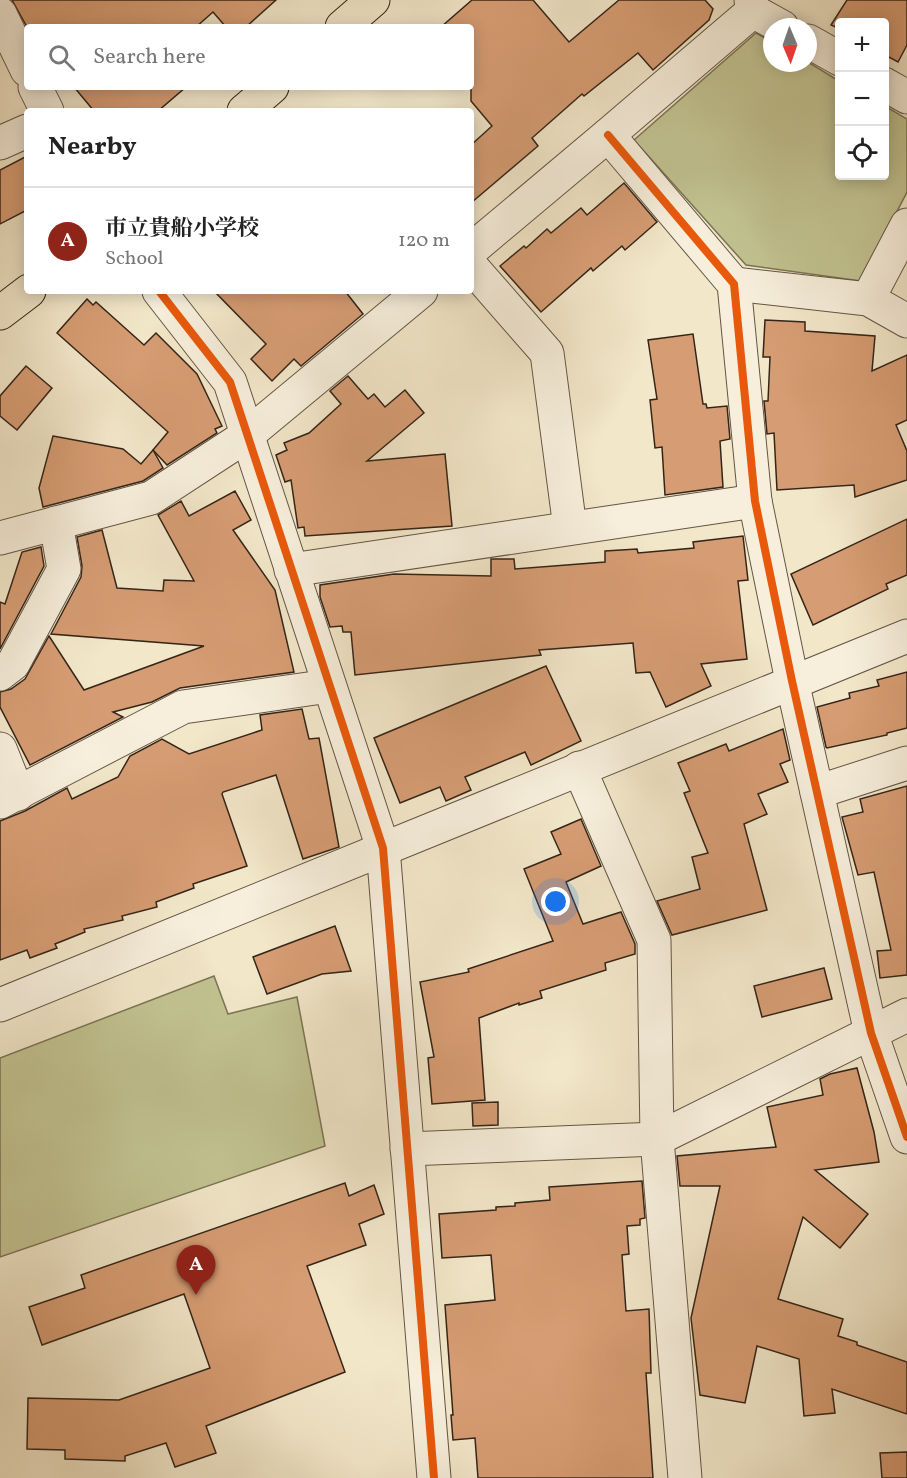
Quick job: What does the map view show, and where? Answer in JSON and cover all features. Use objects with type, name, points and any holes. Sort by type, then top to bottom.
[{"type":"main road","points":[[346,24],[374,0]]},
{"type":"main road","points":[[248,108],[268,90]]},
{"type":"main road","points":[[0,313],[25,294]]},
{"type":"street","points":[[474,247],[608,135],[752,5],[770,18]]},
{"type":"street","points":[[0,14],[24,64]]},
{"type":"street","points":[[817,46],[835,56]]},
{"type":"street","points":[[889,86],[907,97]]},
{"type":"street","points":[[36,90],[45,108]]},
{"type":"street","points":[[0,143],[24,131]]},
{"type":"street","points":[[608,135],[734,284],[755,501],[792,681],[871,1033],[907,1137]]},
{"type":"street","points":[[868,299],[907,225]]},
{"type":"street","points":[[474,269],[547,353],[570,528]]},
{"type":"street","points":[[734,284],[868,299],[907,321]]},
{"type":"street","points":[[161,294],[230,382],[383,848],[434,1478]]},
{"type":"street","points":[[0,538],[151,498],[246,436],[417,294]]},
{"type":"street","points":[[291,570],[755,501]]},
{"type":"street","points":[[0,674],[13,664],[64,569],[56,523]]},
{"type":"street","points":[[0,1005],[907,636]]},
{"type":"street","points":[[0,749],[9,798],[183,707],[329,686]]},
{"type":"street","points":[[817,792],[907,763]]},
{"type":"street","points":[[579,768],[654,940],[657,1139],[686,1478]]},
{"type":"street","points":[[407,1149],[657,1139],[907,1015]]},
{"type":"green space","points":[[756,33],[763,37],[763,72],[817,72],[817,68],[835,79],[835,180],[889,180],[889,108],[907,119],[907,192],[861,281],[746,265],[634,140]]},
{"type":"green space","points":[[214,976],[228,1014],[297,997],[325,1146],[0,1257],[0,1058]]},
{"type":"building","points":[[12,0],[276,0],[249,24],[223,24],[213,12],[199,24],[25,24]]},
{"type":"building","points":[[472,0],[533,0],[569,42],[619,0],[705,0],[713,9],[709,20],[653,70],[638,53],[584,96],[582,94],[532,138],[538,146],[474,200],[474,142],[492,126],[471,101],[471,90],[474,90],[474,24],[444,24]]},
{"type":"building","points":[[847,0],[907,0],[907,45],[898,62],[889,57],[889,18],[835,18]]},
{"type":"building","points":[[76,90],[182,90],[162,108],[92,108]]},
{"type":"building","points":[[24,158],[24,212],[0,224],[0,170]]},
{"type":"building","points":[[624,183],[657,222],[625,250],[622,246],[593,271],[591,268],[541,312],[500,266],[524,246],[526,248],[547,229],[551,233],[581,208],[587,215]]},
{"type":"building","points":[[217,294],[347,294],[363,314],[301,366],[294,359],[272,381],[251,359],[266,344]]},
{"type":"building","points":[[87,299],[93,305],[96,302],[144,345],[156,333],[197,374],[222,426],[215,429],[217,433],[167,465],[153,450],[168,432],[57,333]]},
{"type":"building","points":[[765,320],[805,322],[805,331],[875,336],[872,371],[907,355],[907,420],[896,425],[907,451],[907,480],[855,497],[854,485],[777,490],[774,433],[767,434],[764,401],[768,401],[770,357],[763,357]]},
{"type":"building","points":[[693,334],[703,404],[706,404],[707,408],[727,406],[730,439],[720,441],[723,487],[665,495],[662,447],[655,448],[650,400],[657,399],[648,340]]},
{"type":"building","points":[[26,366],[52,388],[17,430],[0,416],[0,396]]},
{"type":"building","points":[[348,376],[368,399],[374,394],[385,407],[405,390],[424,413],[367,461],[445,454],[452,526],[305,536],[304,527],[298,528],[291,480],[285,482],[276,455],[287,450],[284,443],[309,433],[341,404],[330,391]]},
{"type":"building","points":[[53,436],[123,449],[141,464],[153,450],[163,468],[143,481],[43,507],[39,488]]},
{"type":"building","points":[[235,491],[251,520],[233,530],[275,590],[294,672],[180,688],[152,702],[113,712],[123,717],[30,765],[0,707],[0,692],[11,689],[25,679],[49,636],[84,690],[204,646],[51,634],[81,577],[82,566],[77,537],[102,530],[117,588],[163,591],[164,580],[194,581],[158,515],[181,501],[189,516]]},
{"type":"building","points":[[907,519],[907,575],[886,584],[888,589],[813,625],[791,574]]},
{"type":"building","points":[[743,536],[748,580],[738,581],[747,659],[701,664],[711,686],[666,707],[650,672],[636,673],[633,643],[539,650],[541,655],[355,675],[351,632],[343,632],[342,626],[330,627],[320,597],[320,585],[394,574],[491,576],[491,559],[514,559],[515,569],[605,562],[605,551],[637,549],[638,553],[694,548],[693,542]]},
{"type":"building","points":[[41,547],[44,566],[0,649],[0,602],[5,604],[22,552]]},
{"type":"building","points":[[546,666],[581,741],[531,765],[525,752],[465,777],[471,790],[446,801],[440,787],[400,803],[374,738]]},
{"type":"building","points":[[907,672],[907,728],[887,733],[887,735],[826,747],[817,707],[850,698],[849,693],[879,686],[877,680]]},
{"type":"building","points":[[302,709],[309,739],[319,738],[339,847],[303,859],[276,775],[223,792],[247,866],[193,884],[194,888],[156,902],[157,907],[122,916],[123,920],[84,929],[85,932],[55,944],[57,948],[30,958],[27,950],[0,960],[0,821],[25,811],[67,788],[72,799],[118,777],[130,756],[162,739],[189,754],[262,730],[260,715]]},
{"type":"building","points":[[783,729],[790,760],[780,764],[788,782],[758,794],[767,814],[744,824],[767,910],[672,935],[657,901],[700,889],[692,857],[708,853],[684,793],[690,791],[678,763],[726,744],[729,751]]},
{"type":"building","points":[[907,786],[907,975],[880,978],[877,951],[891,950],[874,872],[858,875],[842,817],[863,812],[860,799]]},
{"type":"building","points":[[581,819],[601,866],[566,882],[583,924],[621,912],[635,944],[635,954],[605,963],[606,970],[540,991],[542,998],[519,1005],[519,1003],[479,1018],[485,1100],[432,1104],[428,1058],[434,1057],[420,982],[469,972],[468,969],[553,941],[524,869],[561,854],[551,832]]},
{"type":"building","points":[[335,926],[351,971],[322,974],[267,994],[253,957]]},
{"type":"building","points":[[824,968],[832,999],[762,1017],[754,986]]},
{"type":"building","points":[[857,1068],[874,1132],[879,1162],[815,1170],[868,1214],[840,1248],[803,1217],[778,1299],[843,1319],[838,1336],[907,1362],[907,1414],[832,1389],[835,1413],[804,1416],[799,1359],[757,1346],[745,1403],[700,1395],[691,1318],[720,1186],[680,1186],[677,1156],[776,1147],[767,1107],[823,1095],[820,1079],[830,1074]]},
{"type":"building","points":[[498,1102],[498,1125],[473,1126],[472,1103]]},
{"type":"building","points":[[642,1181],[645,1218],[640,1219],[640,1225],[627,1226],[629,1254],[622,1255],[626,1311],[649,1309],[651,1373],[646,1373],[653,1478],[478,1478],[475,1438],[453,1440],[445,1305],[495,1300],[491,1255],[442,1258],[439,1214],[496,1210],[496,1207],[515,1206],[515,1203],[550,1200],[549,1187]]},
{"type":"building","points":[[345,1183],[349,1196],[374,1185],[384,1214],[359,1224],[366,1245],[307,1266],[345,1372],[206,1426],[216,1453],[175,1467],[166,1443],[125,1456],[125,1461],[65,1459],[65,1450],[27,1449],[28,1398],[119,1400],[210,1368],[184,1294],[42,1345],[29,1307],[85,1288],[81,1275]]},
{"type":"building","points":[[907,1452],[907,1478],[882,1478],[880,1453]]},
{"type":"cycle path","points":[[608,135],[734,284],[755,501],[792,681],[871,1033],[907,1137]]},
{"type":"cycle path","points":[[161,294],[230,382],[383,848],[434,1478]]},
{"type":"place","name":"市立貴船小学校","points":[[196,1295]]}]
